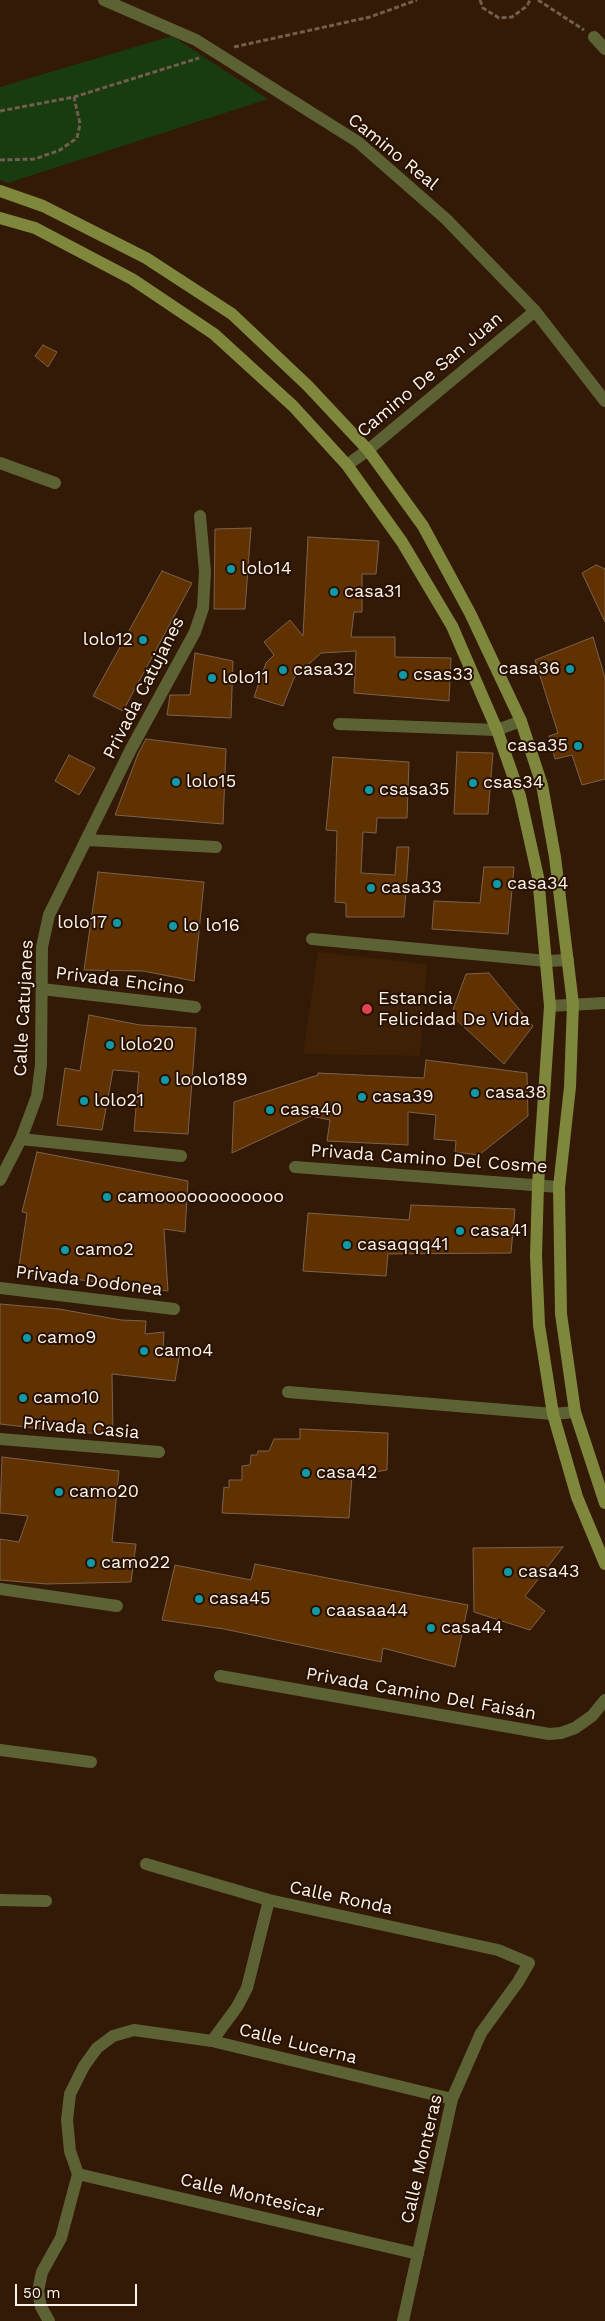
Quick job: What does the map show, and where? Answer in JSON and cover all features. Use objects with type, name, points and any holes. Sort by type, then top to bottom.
[{"type":"street","name":"Camino Real","points":[[104,0],[196,40],[358,142],[446,219],[535,311],[605,400]]},
{"type":"street","points":[[594,37],[605,49]]},
{"type":"street","points":[[0,192],[42,206],[146,258],[232,314],[308,386],[368,450],[424,526],[470,613],[521,721],[542,785],[556,857],[573,1004],[570,1088],[560,1187],[561,1314],[576,1412],[605,1503]]},
{"type":"street","points":[[0,218],[35,228],[132,278],[214,334],[293,406],[347,465],[402,542],[452,626],[497,730],[520,796],[538,877],[550,1006],[538,1185],[536,1256],[539,1325],[553,1414],[577,1497],[605,1564]]},
{"type":"street","name":"Camino De San Juan","points":[[347,465],[368,450],[535,311]]},
{"type":"street","points":[[0,463],[55,483]]},
{"type":"street","name":"Privada Catujanes","points":[[87,840],[131,749],[195,632],[203,608],[205,572],[200,516]]},
{"type":"street","points":[[339,724],[497,730],[521,721]]},
{"type":"street","points":[[87,840],[216,847]]},
{"type":"street","name":"Calle Catujanes","points":[[0,1180],[20,1139],[37,1096],[41,1065],[42,948],[49,915],[75,860],[87,840]]},
{"type":"street","points":[[312,939],[547,961],[568,960]]},
{"type":"street","name":"Privada Encino","points":[[42,990],[195,1007]]},
{"type":"street","points":[[550,1006],[605,1003]]},
{"type":"street","points":[[20,1139],[181,1156]]},
{"type":"street","name":"Privada Camino Del Cosme","points":[[295,1167],[560,1187]]},
{"type":"street","name":"Privada Dodonea","points":[[0,1288],[174,1309]]},
{"type":"street","points":[[288,1392],[553,1414],[576,1412]]},
{"type":"street","name":"Privada Casia","points":[[0,1439],[159,1452]]},
{"type":"street","points":[[0,1589],[117,1606]]},
{"type":"street","name":"Privada Camino Del Faisán","points":[[220,1676],[549,1734],[561,1733],[575,1728],[592,1716],[605,1700]]},
{"type":"street","points":[[0,1750],[91,1762]]},
{"type":"street","name":"Calle Ronda","points":[[146,1864],[269,1900],[498,1950],[529,1963]]},
{"type":"street","points":[[0,1900],[46,1901]]},
{"type":"street","points":[[212,2041],[237,2007],[247,1988],[269,1900]]},
{"type":"street","name":"Calle Monteras","points":[[403,2321],[452,2099],[481,2033],[518,1982],[529,1963]]},
{"type":"street","name":"Calle Lucerna","points":[[78,2174],[70,2151],[67,2120],[70,2094],[84,2066],[97,2048],[113,2036],[134,2030],[212,2041],[452,2099]]},
{"type":"street","points":[[49,2321],[41,2307],[38,2291],[42,2272],[61,2238],[78,2174]]},
{"type":"street","name":"Calle Montesicar","points":[[78,2174],[418,2254]]},
{"type":"path","points":[[480,0],[483,8],[499,18],[512,18],[527,6],[530,0]]},
{"type":"path","points":[[538,0],[594,37]]},
{"type":"path","points":[[0,160],[35,159],[60,150],[77,138],[80,124],[74,97]]},
{"type":"shaded area","name":"Estancia Felicidad De Vida","points":[[318,952],[427,964],[420,1056],[303,1054]]},
{"type":"green space","points":[[172,36],[268,99],[8,183],[0,180],[0,87]]},
{"type":"building","points":[[43,345],[57,352],[48,367],[35,356]]},
{"type":"building","name":"lolo14","points":[[251,528],[245,609],[214,609],[215,529]]},
{"type":"building","points":[[308,537],[379,541],[376,574],[362,574],[362,612],[354,612],[351,637],[395,637],[395,657],[451,658],[449,701],[354,693],[356,651],[321,653],[294,678],[283,706],[254,697],[266,663],[274,655],[264,642],[290,620],[303,636]]},
{"type":"building","points":[[596,565],[605,569],[605,622],[582,573]]},
{"type":"building","name":"lolo12","points":[[162,571],[192,583],[123,711],[93,696]]},
{"type":"building","points":[[593,637],[605,678],[605,779],[582,785],[572,755],[555,759],[549,736],[558,733],[535,660]]},
{"type":"building","name":"lolo11","points":[[195,653],[233,661],[231,718],[167,715],[170,695],[190,695]]},
{"type":"building","name":"lolo15","points":[[146,739],[226,749],[223,824],[115,815],[138,754]]},
{"type":"building","name":"csas34","points":[[457,752],[493,753],[488,814],[454,814]]},
{"type":"building","points":[[69,755],[95,768],[79,795],[55,781]]},
{"type":"building","points":[[333,757],[409,762],[407,818],[377,818],[376,833],[363,832],[361,873],[395,875],[397,847],[409,847],[404,917],[346,917],[346,903],[335,902],[337,831],[326,830]]},
{"type":"building","name":"casa34","points":[[484,867],[514,867],[508,934],[432,929],[434,901],[480,903]]},
{"type":"building","points":[[98,872],[204,882],[194,981],[143,971],[84,970]]},
{"type":"building","points":[[489,973],[533,1026],[504,1064],[451,1015],[466,974]]},
{"type":"building","points":[[89,1015],[140,1025],[196,1028],[188,1134],[134,1131],[139,1072],[113,1070],[102,1130],[57,1125],[65,1068],[80,1071]]},
{"type":"building","points":[[426,1060],[527,1073],[528,1116],[479,1155],[455,1152],[456,1141],[434,1139],[436,1115],[408,1112],[408,1145],[327,1141],[330,1120],[311,1116],[232,1153],[234,1102],[318,1075],[318,1073],[424,1078]]},
{"type":"building","points":[[37,1152],[188,1181],[185,1232],[164,1229],[168,1291],[18,1272],[27,1213],[22,1212]]},
{"type":"building","points":[[411,1205],[515,1209],[511,1253],[388,1254],[386,1276],[303,1271],[308,1213],[409,1220]]},
{"type":"building","points":[[0,1304],[59,1309],[121,1320],[146,1321],[145,1334],[164,1332],[163,1349],[180,1352],[175,1381],[112,1374],[113,1433],[76,1433],[0,1424]]},
{"type":"building","name":"casa42","points":[[300,1429],[388,1433],[387,1470],[352,1476],[349,1518],[222,1513],[224,1487],[229,1488],[229,1480],[242,1480],[242,1466],[250,1465],[251,1455],[257,1455],[258,1451],[269,1451],[274,1439],[300,1439]]},
{"type":"building","points":[[2,1457],[119,1471],[112,1542],[136,1544],[131,1582],[47,1584],[0,1580],[0,1539],[19,1542],[28,1516],[0,1513]]},
{"type":"building","name":"casa43","points":[[563,1547],[525,1596],[545,1611],[530,1630],[474,1612],[473,1548]]},
{"type":"building","points":[[255,1564],[468,1605],[455,1667],[383,1648],[381,1662],[224,1629],[162,1620],[175,1565],[251,1580]]},
{"type":"place","name":"lolo14","points":[[231,569]]},
{"type":"place","name":"casa31","points":[[334,592]]},
{"type":"place","name":"lolo12","points":[[143,640]]},
{"type":"place","name":"casa36","points":[[570,669]]},
{"type":"place","name":"casa32","points":[[283,670]]},
{"type":"place","name":"csas33","points":[[403,675]]},
{"type":"place","name":"lolo11","points":[[212,678]]},
{"type":"place","name":"casa35","points":[[578,746]]},
{"type":"place","name":"lolo15","points":[[176,782]]},
{"type":"place","name":"csas34","points":[[473,783]]},
{"type":"place","name":"csasa35","points":[[369,790]]},
{"type":"place","name":"casa34","points":[[497,884]]},
{"type":"place","name":"casa33","points":[[371,888]]},
{"type":"place","name":"lolo17","points":[[117,923]]},
{"type":"place","name":"lo lo16","points":[[173,926]]},
{"type":"place","name":"Estancia Felicidad De Vida","points":[[367,1009]]},
{"type":"place","name":"lolo20","points":[[110,1045]]},
{"type":"place","name":"loolo189","points":[[165,1080]]},
{"type":"place","name":"casa38","points":[[475,1093]]},
{"type":"place","name":"casa39","points":[[362,1097]]},
{"type":"place","name":"lolo21","points":[[84,1101]]},
{"type":"place","name":"casa40","points":[[270,1110]]},
{"type":"place","name":"camoooooooooooo","points":[[107,1197]]},
{"type":"place","name":"casa41","points":[[460,1231]]},
{"type":"place","name":"casaqqq41","points":[[347,1245]]},
{"type":"place","name":"camo2","points":[[65,1250]]},
{"type":"place","name":"camo9","points":[[27,1338]]},
{"type":"place","name":"camo4","points":[[144,1351]]},
{"type":"place","name":"camo10","points":[[23,1398]]},
{"type":"place","name":"casa42","points":[[306,1473]]},
{"type":"place","name":"camo20","points":[[59,1492]]},
{"type":"place","name":"camo22","points":[[91,1563]]},
{"type":"place","name":"casa43","points":[[508,1572]]},
{"type":"place","name":"casa45","points":[[199,1599]]},
{"type":"place","name":"caasaa44","points":[[316,1611]]},
{"type":"place","name":"casa44","points":[[431,1628]]}]
